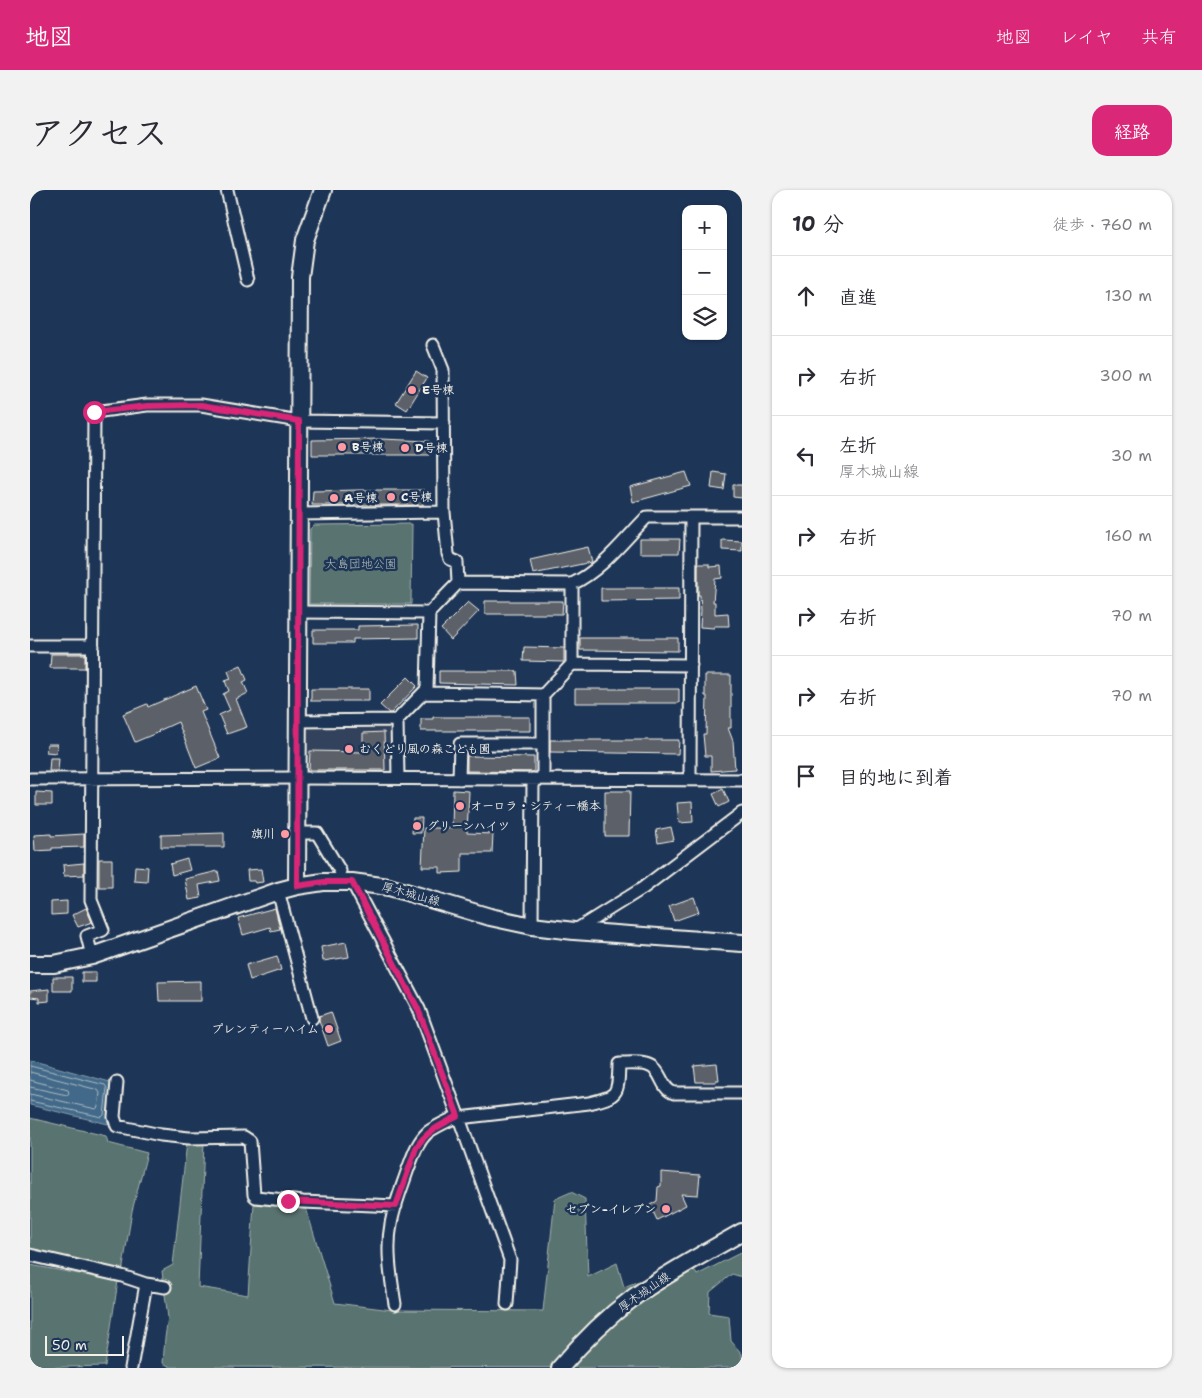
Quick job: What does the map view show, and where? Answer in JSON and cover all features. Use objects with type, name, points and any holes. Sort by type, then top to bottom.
[{"type":"main road","points":[[297,886],[300,277],[305,240],[322,190]]},
{"type":"main road","name":"厚木城山線","points":[[30,964],[54,964],[92,956],[278,891],[346,876],[490,917],[532,926],[742,943]]},
{"type":"main road","name":"厚木城山線","points":[[560,1368],[595,1330],[635,1297],[689,1262],[742,1232]]},
{"type":"street","points":[[227,190],[248,280]]},
{"type":"street","points":[[433,345],[443,370],[444,512],[448,554],[450,559],[456,562],[458,584]]},
{"type":"street","points":[[92,956],[87,936],[103,930],[92,902],[94,412],[148,406],[201,405],[299,421],[444,424]]},
{"type":"street","points":[[298,514],[444,512]]},
{"type":"street","points":[[297,722],[397,720],[427,689],[429,613],[458,584],[572,584],[585,578],[647,517],[742,517]]},
{"type":"street","points":[[690,779],[691,517]]},
{"type":"street","points":[[532,926],[543,695],[572,664],[572,584]]},
{"type":"street","points":[[298,612],[429,613]]},
{"type":"street","points":[[30,646],[93,646]]},
{"type":"street","points":[[572,664],[691,665]]},
{"type":"street","points":[[424,693],[543,695]]},
{"type":"street","points":[[397,720],[398,778]]},
{"type":"street","points":[[459,779],[460,744],[542,744]]},
{"type":"street","points":[[30,779],[398,778],[742,780]]},
{"type":"street","points":[[574,930],[643,888],[742,813]]},
{"type":"street","points":[[298,833],[317,833],[346,876],[418,1009],[510,1260],[508,1304]]},
{"type":"street","points":[[278,891],[312,1018]]},
{"type":"street","points":[[395,1304],[390,1272],[390,1224],[416,1148],[428,1132],[458,1117],[589,1103],[605,1099],[610,1097],[617,1089],[619,1064],[641,1064],[652,1067],[660,1074],[668,1090],[674,1093],[742,1093]]},
{"type":"street","points":[[117,1082],[114,1117],[117,1126],[161,1135],[189,1138],[248,1138],[250,1141],[254,1195],[256,1197],[302,1202],[396,1206]]},
{"type":"street","points":[[30,1256],[122,1276],[146,1284],[164,1286]]},
{"type":"street","points":[[131,1368],[146,1284]]},
{"type":"shaded area","name":"むくどり風の森こども園","points":[[308,726],[391,726],[390,772],[307,771]]},
{"type":"green space","name":"大島団地公園","points":[[412,524],[411,604],[309,604],[310,529],[314,525]]},
{"type":"green space","points":[[30,1118],[106,1136],[108,1143],[147,1153],[132,1211],[122,1273],[30,1252]]},
{"type":"green space","points":[[187,1142],[204,1142],[198,1287],[248,1295],[254,1204],[306,1208],[335,1303],[392,1310],[543,1311],[555,1199],[571,1192],[585,1199],[588,1277],[617,1263],[624,1287],[689,1261],[697,1275],[740,1253],[742,1255],[742,1277],[732,1274],[710,1292],[709,1313],[729,1316],[731,1341],[742,1354],[742,1368],[171,1367],[163,1363],[168,1318],[162,1271],[173,1265]]},
{"type":"green space","points":[[30,1265],[118,1281],[105,1366],[30,1368]]},
{"type":"water","points":[[30,1060],[110,1082],[112,1085],[108,1124],[30,1105]]},
{"type":"building","name":"E号棟","points":[[416,371],[427,378],[407,410],[396,403]]},
{"type":"building","points":[[381,439],[429,441],[429,455],[312,455],[312,440]]},
{"type":"building","points":[[686,472],[691,486],[633,502],[630,487]]},
{"type":"building","points":[[713,472],[726,474],[724,490],[711,488]]},
{"type":"building","points":[[733,485],[742,485],[742,498],[733,497]]},
{"type":"building","points":[[424,490],[423,505],[312,505],[313,491]]},
{"type":"building","points":[[640,539],[680,539],[679,553],[640,553]]},
{"type":"building","points":[[722,540],[742,541],[742,551],[722,550]]},
{"type":"building","points":[[588,547],[592,562],[533,574],[530,560]]},
{"type":"building","points":[[698,564],[709,564],[709,567],[721,566],[722,578],[715,579],[713,602],[715,602],[715,614],[728,613],[729,626],[700,627],[701,610],[700,595],[698,595]]},
{"type":"building","points":[[601,588],[679,588],[679,600],[601,601]]},
{"type":"building","points":[[485,601],[563,601],[562,614],[485,614]]},
{"type":"building","points":[[468,602],[479,611],[451,640],[441,629]]},
{"type":"building","points":[[418,625],[418,638],[353,639],[353,643],[313,643],[313,630],[358,630],[358,626]]},
{"type":"building","points":[[580,638],[678,638],[678,651],[580,650]]},
{"type":"building","points":[[524,647],[564,648],[564,662],[523,661]]},
{"type":"building","points":[[51,654],[85,654],[85,668],[50,668]]},
{"type":"building","points":[[241,665],[247,680],[243,682],[248,693],[236,699],[247,727],[227,734],[219,715],[230,710],[223,694],[229,691],[225,681],[231,679],[228,671]]},
{"type":"building","points":[[439,671],[517,671],[518,685],[439,683]]},
{"type":"building","points":[[705,675],[731,675],[731,728],[728,728],[733,741],[735,769],[711,771],[711,756],[705,756],[703,734],[706,734],[707,696],[705,696]]},
{"type":"building","points":[[408,677],[417,686],[389,713],[380,705]]},
{"type":"building","points":[[196,686],[206,710],[201,712],[220,758],[196,768],[178,722],[135,742],[123,714],[147,704],[148,707]]},
{"type":"building","points":[[311,689],[369,689],[369,701],[311,701]]},
{"type":"building","points":[[575,689],[679,689],[679,703],[575,703]]},
{"type":"building","points":[[433,717],[530,717],[530,731],[421,731],[421,719],[433,719]]},
{"type":"building","points":[[384,732],[385,770],[309,770],[310,751],[363,752],[363,733]]},
{"type":"building","points":[[550,740],[679,740],[678,754],[550,752]]},
{"type":"building","points":[[47,744],[57,744],[56,753],[46,752]]},
{"type":"building","points":[[467,756],[534,757],[534,772],[467,771]]},
{"type":"building","points":[[50,758],[59,758],[58,771],[49,771]]},
{"type":"building","points":[[723,789],[729,802],[719,807],[713,794]]},
{"type":"building","points":[[453,790],[469,791],[467,833],[493,834],[492,853],[462,853],[462,872],[440,873],[440,867],[422,867],[424,828],[452,828]]},
{"type":"building","points":[[605,791],[630,791],[629,836],[605,836]]},
{"type":"building","points":[[36,792],[52,793],[52,805],[36,805]]},
{"type":"building","points":[[692,802],[693,822],[679,823],[677,803]]},
{"type":"building","name":"グリーンハイツ","points":[[413,818],[422,818],[421,833],[412,833]]},
{"type":"building","points":[[671,827],[674,840],[658,843],[656,830]]},
{"type":"building","points":[[224,833],[224,847],[161,847],[161,835]]},
{"type":"building","points":[[51,834],[51,836],[84,834],[84,847],[52,848],[52,850],[35,851],[34,835]]},
{"type":"building","points":[[99,859],[112,859],[112,887],[99,887]]},
{"type":"building","points":[[187,859],[190,870],[172,875],[170,864]]},
{"type":"building","points":[[84,863],[84,875],[64,876],[63,865]]},
{"type":"building","points":[[135,866],[148,867],[147,882],[134,881]]},
{"type":"building","points":[[261,869],[263,882],[255,883],[254,881],[248,881],[247,870]]},
{"type":"building","points":[[218,871],[220,881],[199,885],[201,898],[189,900],[185,879]]},
{"type":"building","points":[[694,897],[699,912],[674,921],[669,906]]},
{"type":"building","points":[[67,901],[67,914],[51,915],[51,902]]},
{"type":"building","points":[[86,908],[92,922],[78,927],[72,915]]},
{"type":"building","points":[[275,908],[280,929],[271,931],[270,927],[243,935],[238,918]]},
{"type":"building","points":[[346,942],[349,957],[323,961],[321,947]]},
{"type":"building","points":[[277,956],[281,970],[250,980],[246,965]]},
{"type":"building","points":[[82,972],[96,972],[96,982],[82,982]]},
{"type":"building","points":[[53,977],[72,977],[72,991],[53,991]]},
{"type":"building","points":[[201,981],[201,1001],[159,1001],[158,982]]},
{"type":"building","points":[[49,989],[49,1001],[39,1002],[39,998],[30,997],[30,991]]},
{"type":"building","name":"プレンティーハイム","points":[[331,1012],[341,1041],[328,1046],[319,1016]]},
{"type":"building","points":[[717,1064],[719,1080],[716,1080],[716,1082],[696,1082],[694,1066]]},
{"type":"building","points":[[661,1172],[700,1175],[698,1195],[681,1194],[686,1205],[657,1220],[650,1205],[657,1201],[658,1187],[661,1186]]},
{"type":"place","name":"E号棟","points":[[412,390]]},
{"type":"place","name":"B号棟","points":[[342,447]]},
{"type":"place","name":"D号棟","points":[[405,448]]},
{"type":"place","name":"C号棟","points":[[391,497]]},
{"type":"place","name":"A号棟","points":[[334,498]]},
{"type":"place","name":"むくどり風の森こども園","points":[[349,749]]},
{"type":"place","name":"オーロラ・シティー橋本","points":[[460,806]]},
{"type":"place","name":"グリーンハイツ","points":[[417,826]]},
{"type":"place","name":"旗川","points":[[285,834]]},
{"type":"place","name":"プレンティーハイム","points":[[329,1029]]},
{"type":"place","name":"セブン-イレブン","points":[[666,1209]]},
{"type":"route","points":[[94,412],[148,406],[201,405],[299,421],[297,886],[324,882],[352,882],[418,1009],[458,1116],[428,1132],[421,1140],[416,1148],[396,1206],[288,1201]]}]
